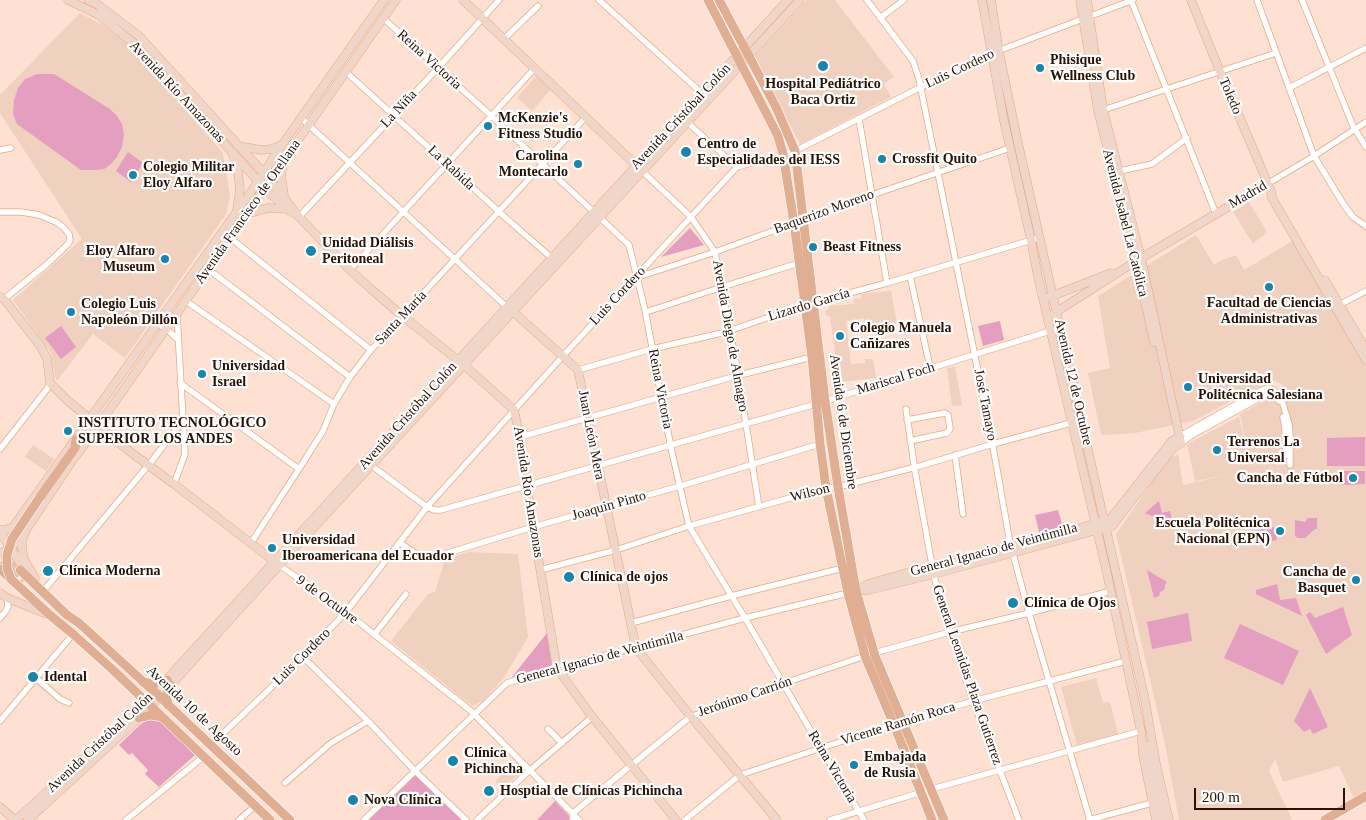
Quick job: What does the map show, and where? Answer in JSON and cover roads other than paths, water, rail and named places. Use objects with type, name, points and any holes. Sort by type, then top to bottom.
[{"type":"main road","name":"Avenida 6 de Diciembre","points":[[708,0],[778,136],[799,221],[820,402],[820,444],[826,488],[843,568],[852,592],[869,655],[944,820]]},
{"type":"main road","name":"Avenida 6 de Diciembre","points":[[720,0],[779,114],[795,151],[799,221],[799,264],[809,304],[812,357],[838,487],[852,592]]},
{"type":"main road","points":[[11,579],[7,555],[12,539],[75,448],[76,439]]},
{"type":"main road","name":"Avenida 10 de Agosto","points":[[20,567],[67,615],[79,623],[290,820]]},
{"type":"main road","points":[[0,569],[51,616]]},
{"type":"main road","name":"Avenida 10 de Agosto","points":[[22,583],[70,631],[270,820]]},
{"type":"main road","name":"Avenida 10 de Agosto","points":[[51,616],[70,631]]},
{"type":"main road","points":[[143,682],[152,684],[169,683],[166,696],[168,706]]},
{"type":"main road","points":[[139,718],[151,715],[162,717]]},
{"type":"main road","name":"Avenida 6 de Diciembre","points":[[899,723],[920,792],[932,820]]},
{"type":"main road","points":[[1325,820],[1366,796]]},
{"type":"street","name":"Avenida Río Amazonas","points":[[68,0],[96,14],[136,45],[234,148],[270,180],[299,217],[350,270],[514,410],[557,668],[592,716],[676,820]]},
{"type":"street","name":"Avenida Río Amazonas","points":[[88,0],[97,4],[139,36],[234,148],[264,188],[299,217]]},
{"type":"street","points":[[383,18],[380,13],[384,0]]},
{"type":"street","name":"Avenida Francisco de Orellana","points":[[1,534],[13,527],[384,0]]},
{"type":"street","name":"Avenida Francisco de Orellana","points":[[35,578],[24,559],[22,548],[22,540],[27,528],[396,0]]},
{"type":"street","name":"Avenida Diego de Almagro","points":[[463,0],[691,217],[715,252],[760,507]]},
{"type":"street","name":"La Niña","points":[[299,217],[499,0]]},
{"type":"street","points":[[599,0],[709,99]]},
{"type":"street","name":"Avenida Cristóbal Colón","points":[[747,52],[788,0]]},
{"type":"street","name":"Avenida Cristóbal Colón","points":[[28,820],[139,718],[157,695],[639,168],[702,93],[739,60],[800,0]]},
{"type":"street","name":"José Tamayo","points":[[867,0],[913,61],[921,87],[993,444],[1012,549],[1089,820]]},
{"type":"street","points":[[880,18],[904,0]]},
{"type":"street","name":"Avenida 12 de Octubre","points":[[982,0],[1106,524],[1140,677],[1156,764],[1170,820]]},
{"type":"street","name":"Avenida 12 de Octubre","points":[[990,0],[995,52],[1010,148],[1162,820]]},
{"type":"street","name":"Avenida Isabel La Católica","points":[[1080,0],[1086,18],[1100,110],[1178,441]]},
{"type":"street","name":"Avenida Isabel La Católica","points":[[1086,18],[1087,0]]},
{"type":"street","points":[[1132,0],[1216,214]]},
{"type":"street","name":"Luis Cordero","points":[[211,745],[303,657],[346,612],[427,507],[736,167],[795,151],[995,52],[1132,0]]},
{"type":"street","name":"Toledo","points":[[1191,0],[1269,188],[1276,195],[1366,360]]},
{"type":"street","points":[[1257,0],[1314,156],[1344,205],[1353,217],[1366,226]]},
{"type":"street","points":[[1302,0],[1355,129],[1366,147]]},
{"type":"street","points":[[504,39],[538,6]]},
{"type":"street","name":"Reina Victoria","points":[[383,18],[629,245],[646,312],[679,486],[689,526],[864,820]]},
{"type":"street","points":[[1289,88],[1366,48]]},
{"type":"street","points":[[1100,110],[1276,53]]},
{"type":"street","name":"Avenida Cristóbal Colón","points":[[639,168],[709,99],[739,60]]},
{"type":"street","points":[[350,270],[535,68]]},
{"type":"street","name":"La Rabida","points":[[346,72],[554,261]]},
{"type":"street","name":"Santa María","points":[[251,543],[323,431],[334,404],[350,377],[371,350],[586,117]]},
{"type":"street","points":[[301,118],[578,370]]},
{"type":"street","points":[[859,119],[887,283]]},
{"type":"street","points":[[687,122],[736,167]]},
{"type":"street","name":"Madrid","points":[[1047,317],[1216,214],[1269,188],[1366,122]]},
{"type":"street","points":[[1116,172],[1152,164],[1187,138]]},
{"type":"street","points":[[237,211],[240,189],[234,148],[261,150],[272,149],[282,145]]},
{"type":"street","points":[[0,150],[11,148]]},
{"type":"street","name":"Baquerizo Moreno","points":[[637,276],[715,252],[872,195],[1010,148]]},
{"type":"street","points":[[284,160],[281,176],[285,198]]},
{"type":"street","points":[[247,214],[268,208],[288,209]]},
{"type":"street","points":[[0,212],[22,212],[39,215],[56,222],[67,231],[70,237],[68,244],[51,260],[2,298],[46,354],[50,383],[0,450]]},
{"type":"street","points":[[219,236],[227,242],[234,241],[371,350]]},
{"type":"street","name":"Lizardo García","points":[[578,370],[730,330],[809,304],[1039,238]]},
{"type":"street","name":"Madrid","points":[[1043,300],[1135,262]]},
{"type":"street","points":[[646,312],[799,264]]},
{"type":"street","points":[[208,269],[350,377]]},
{"type":"street","points":[[910,276],[930,368]]},
{"type":"street","points":[[1337,306],[1366,291]]},
{"type":"street","points":[[186,301],[334,404]]},
{"type":"street","name":"Toledo","points":[[1337,306],[1366,350]]},
{"type":"street","points":[[174,484],[185,454],[177,314]]},
{"type":"street","points":[[157,324],[178,340]]},
{"type":"street","points":[[1050,331],[1056,330],[1061,334]]},
{"type":"street","name":"Mariscal Foch","points":[[427,507],[441,510],[598,466],[820,402],[1050,331]]},
{"type":"street","points":[[520,437],[812,357]]},
{"type":"street","name":"Juan León Mera","points":[[578,370],[636,648],[690,717],[777,820]]},
{"type":"street","name":"9 de Octubre","points":[[50,383],[98,426],[277,564],[346,612],[475,715],[573,817],[579,820]]},
{"type":"street","points":[[180,383],[299,469]]},
{"type":"street","points":[[1106,524],[1178,441],[1272,391],[1278,396],[1285,428],[1288,462]]},
{"type":"street","name":"General Leonidas Plaza Gutierrez","points":[[906,409],[932,570],[950,632],[974,701],[1019,820]]},
{"type":"street","points":[[907,420],[945,413],[948,415],[950,429],[947,433],[910,441]]},
{"type":"street","points":[[46,590],[177,428],[182,416]]},
{"type":"street","name":"Wilson","points":[[540,570],[616,550],[689,526],[826,488],[838,487],[914,467],[1082,420]]},
{"type":"street","name":"Joaquin Pinto","points":[[400,543],[418,555],[438,556],[820,444]]},
{"type":"street","points":[[955,455],[963,514]]},
{"type":"street","points":[[369,463],[427,507]]},
{"type":"street","points":[[21,515],[21,528],[27,528]]},
{"type":"street","name":"General Ignacio de Veintimilla","points":[[364,820],[507,683],[745,618],[852,592],[869,590],[932,570],[1106,524]]},
{"type":"street","points":[[0,554],[10,547],[27,528]]},
{"type":"street","points":[[0,554],[3,546],[1,534]]},
{"type":"street","name":"Avenida 10 de Agosto","points":[[1,534],[20,567],[35,578],[79,623]]},
{"type":"street","points":[[0,563],[12,560],[20,567]]},
{"type":"street","points":[[631,623],[843,568]]},
{"type":"street","name":"Jerónimo Carrión","points":[[573,817],[631,764],[690,717],[869,655],[1110,591]]},
{"type":"street","name":"Avenida 10 de Agosto","points":[[0,594],[51,616]]},
{"type":"street","points":[[374,635],[406,594]]},
{"type":"street","points":[[0,618],[8,607],[7,598]]},
{"type":"street","points":[[1116,614],[1120,623],[1128,625]]},
{"type":"street","points":[[0,721],[36,678],[70,631]]},
{"type":"street","points":[[303,657],[368,721],[414,771],[466,820]]},
{"type":"street","points":[[1126,661],[1133,663],[1140,677]]},
{"type":"street","name":"Vicente Ramón Roca","points":[[685,820],[740,775],[899,723],[1126,661]]},
{"type":"street","points":[[36,678],[60,699],[69,703]]},
{"type":"street","name":"Avenida Cristóbal Colón","points":[[16,820],[149,704]]},
{"type":"street","points":[[477,820],[592,716]]},
{"type":"street","points":[[285,783],[331,743],[368,721]]},
{"type":"street","points":[[548,729],[562,743]]},
{"type":"street","points":[[830,820],[920,792],[1069,751],[1142,734]]},
{"type":"street","name":"Avenida 12 de Octubre","points":[[1142,734],[1156,820]]},
{"type":"street","points":[[126,820],[146,806],[203,757]]},
{"type":"street","points":[[1089,820],[1152,803]]},
{"type":"street","points":[[239,820],[255,806]]},
{"type":"street","points":[[0,807],[16,820]]},
{"type":"tunnel","points":[[3,553],[20,570]]},
{"type":"tunnel","points":[[0,563],[22,583]]},
{"type":"place","name":"Hospital Pediátrico Baca Ortiz","points":[[823,66]]},
{"type":"place","name":"Phisique Wellness Club","points":[[1040,68]]},
{"type":"place","name":"McKenzie's Fitness Studio","points":[[488,126]]},
{"type":"place","name":"Centro de Especialidades del IESS","points":[[686,152]]},
{"type":"place","name":"Crossfit Quito","points":[[882,159]]},
{"type":"place","name":"Carolina Montecarlo","points":[[578,164]]},
{"type":"place","name":"Colegio Militar Eloy Alfaro","points":[[133,175]]},
{"type":"place","name":"Beast Fitness","points":[[813,247]]},
{"type":"place","name":"Unidad Diálisis Peritoneal","points":[[311,251]]},
{"type":"place","name":"Eloy Alfaro Museum","points":[[165,259]]},
{"type":"place","name":"Facultad de Ciencias Administrativas","points":[[1269,287]]},
{"type":"place","name":"Colegio Luis Napoleón Dillón","points":[[71,312]]},
{"type":"place","name":"Colegio Manuela Cañizares","points":[[840,336]]},
{"type":"place","name":"Universidad Israel","points":[[202,374]]},
{"type":"place","name":"Universidad Politécnica Salesiana","points":[[1188,387]]},
{"type":"place","name":"INSTITUTO TECNOLÓGICO SUPERIOR LOS ANDES","points":[[68,431]]},
{"type":"place","name":"Terrenos La Universal","points":[[1217,450]]},
{"type":"place","name":"Cancha de Fútbol","points":[[1353,478]]},
{"type":"place","name":"Escuela Politécnica Nacional (EPN)","points":[[1280,531]]},
{"type":"place","name":"Universidad Iberoamericana del Ecuador","points":[[272,548]]},
{"type":"place","name":"Clínica Moderna","points":[[48,571]]},
{"type":"place","name":"Clínica de ojos","points":[[569,577]]},
{"type":"place","name":"Cancha de Basquet","points":[[1356,580]]},
{"type":"place","name":"Clínica de Ojos","points":[[1013,603]]},
{"type":"place","name":"Idental","points":[[33,677]]},
{"type":"place","name":"Clínica Pichincha","points":[[453,761]]},
{"type":"place","name":"Embajada de Rusia","points":[[854,765]]},
{"type":"place","name":"Hosptial de Clínicas Pichincha","points":[[489,791]]},
{"type":"place","name":"Nova Clínica","points":[[353,800]]}]
